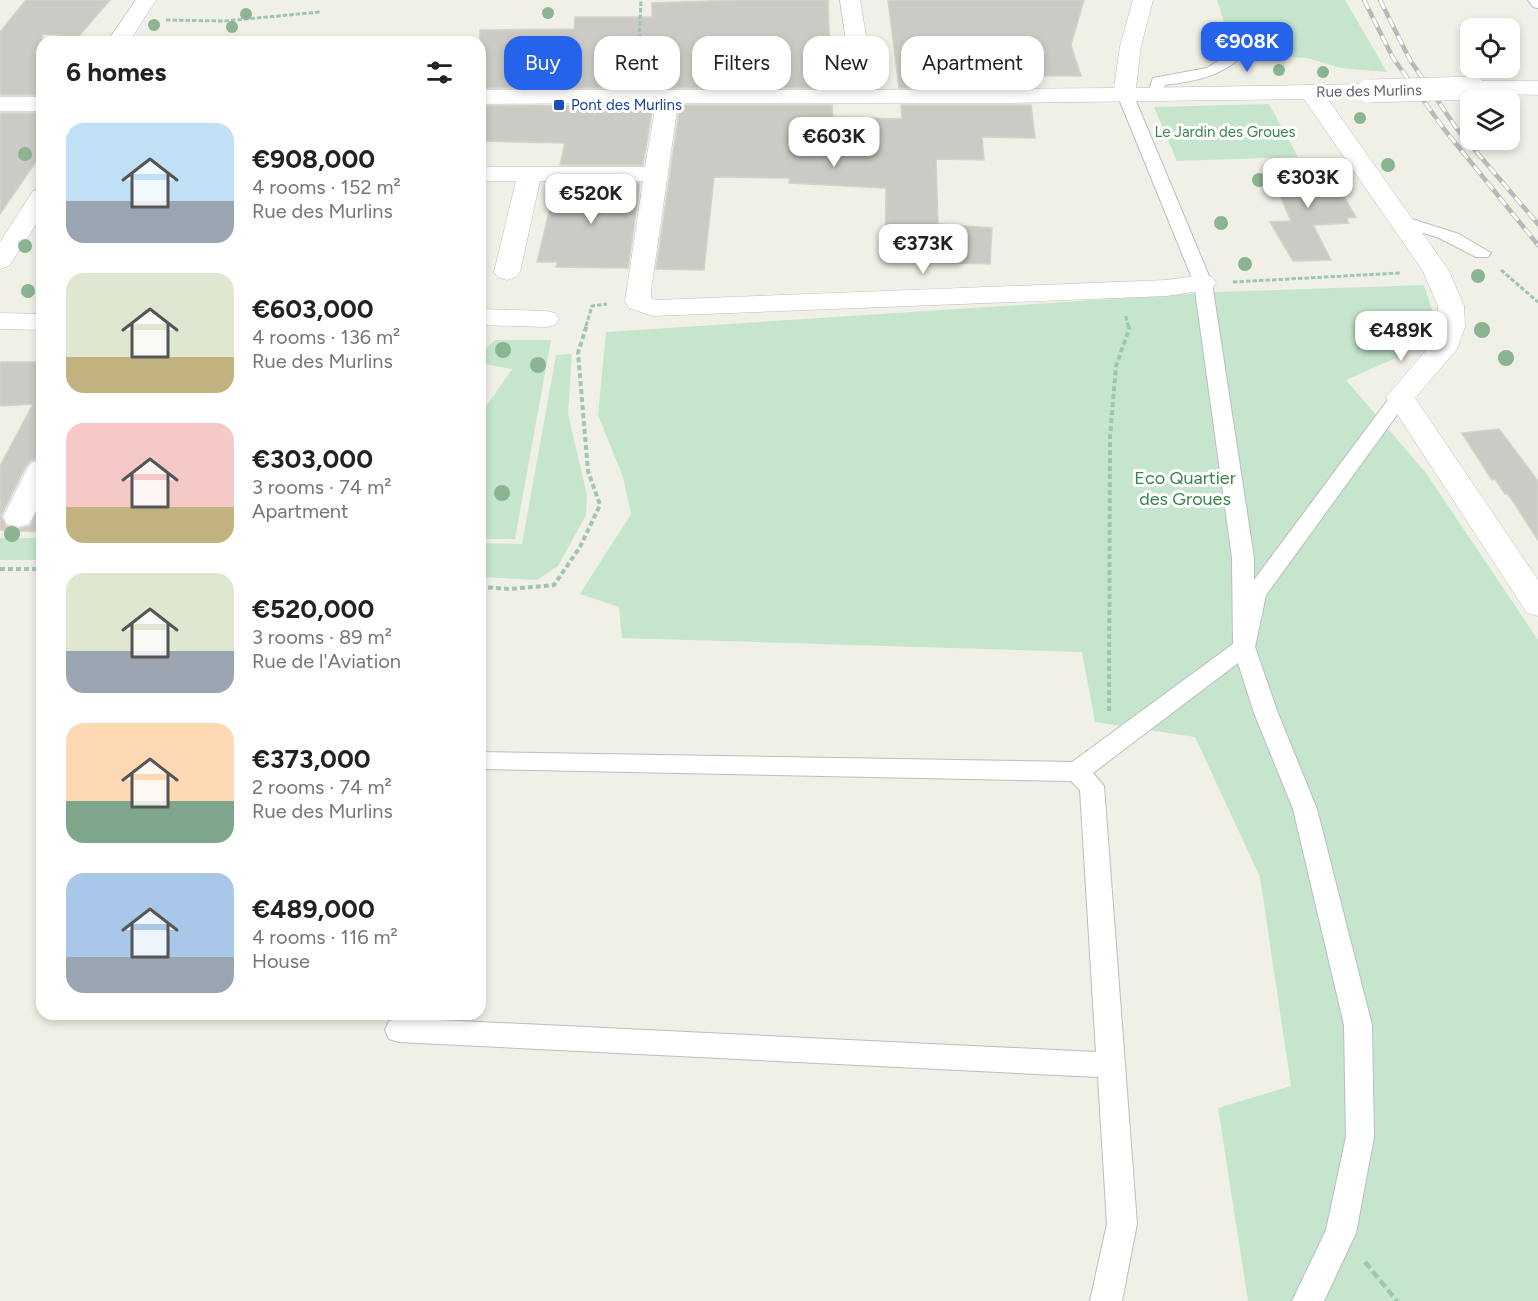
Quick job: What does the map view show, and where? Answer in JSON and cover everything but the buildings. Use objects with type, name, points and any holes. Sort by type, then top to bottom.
[{"type":"street","points":[[122,36],[146,0]]},
{"type":"street","points":[[850,0],[865,96]]},
{"type":"street","points":[[1125,94],[1135,22],[1143,0]]},
{"type":"street","name":"Rue des Murlins","points":[[486,97],[1125,94],[1538,88]]},
{"type":"street","points":[[1311,92],[1436,271],[1451,306],[1452,327],[1443,349],[1400,398],[1538,605]]},
{"type":"street","points":[[668,96],[638,302],[653,308],[1167,288],[1203,283]]},
{"type":"street","points":[[0,104],[36,104]]},
{"type":"street","points":[[486,174],[657,174]]},
{"type":"street","points":[[507,272],[529,175]]},
{"type":"street","points":[[0,261],[36,205]]},
{"type":"street","points":[[486,317],[546,319]]},
{"type":"street","points":[[0,321],[36,322]]},
{"type":"street","points":[[18,517],[36,481]]},
{"type":"lane","points":[[1535,0],[1538,4]]},
{"type":"lane","points":[[1156,93],[1158,81],[1205,75],[1220,69],[1241,51]]},
{"type":"lane","points":[[1125,94],[1203,283],[1243,558],[1244,646],[1266,713],[1305,809],[1358,1025],[1360,1137],[1341,1233],[1308,1301]]},
{"type":"lane","points":[[1402,221],[1437,229],[1460,238],[1482,253]]},
{"type":"lane","points":[[486,760],[1077,772],[1244,646],[1255,594],[1400,398]]},
{"type":"lane","points":[[1077,772],[1092,786],[1122,1224],[1106,1301]]},
{"type":"lane","points":[[399,1030],[1110,1065]]},
{"type":"path","points":[[637,96],[641,0]]},
{"type":"path","points":[[133,19],[225,21],[320,12]]},
{"type":"path","points":[[1482,253],[1538,302]]},
{"type":"path","points":[[1203,283],[1436,271]]},
{"type":"path","points":[[486,587],[510,589],[554,585],[580,547],[600,506],[588,471],[578,353],[592,306],[638,302]]},
{"type":"path","points":[[1108,749],[1110,437],[1116,366],[1129,329],[1124,307]]},
{"type":"path","points":[[0,569],[36,569]]},
{"type":"path","points":[[1341,1233],[1397,1301]]},
{"type":"green space","points":[[1217,0],[1345,0],[1387,72],[1341,68],[1307,58],[1234,54]]},
{"type":"green space","name":"Le Jardin des Groues","points":[[1269,104],[1298,157],[1177,161],[1154,107]]},
{"type":"green space","name":"Eco Quartier des Groues","points":[[1424,285],[1437,324],[1398,357],[1346,380],[1426,473],[1538,640],[1538,1301],[1248,1301],[1218,1108],[1291,1086],[1260,877],[1195,737],[1095,722],[1082,652],[622,638],[619,607],[580,594],[631,514],[623,477],[598,415],[606,332],[1217,292]]},
{"type":"green space","points":[[495,340],[551,340],[515,539],[486,539],[486,406],[512,369],[486,364],[486,348]]},
{"type":"green space","points":[[572,354],[568,414],[587,495],[586,515],[558,566],[537,580],[486,577],[486,543],[522,544],[556,355]]},
{"type":"green space","points":[[0,538],[36,538],[36,560],[0,560]]},
{"type":"railway","points":[[1364,0],[1393,58],[1444,129],[1538,245]]},
{"type":"railway","points":[[1380,0],[1410,60],[1457,129],[1538,224]]},
{"type":"place","name":"Pont des Murlins","points":[[559,105]]}]
